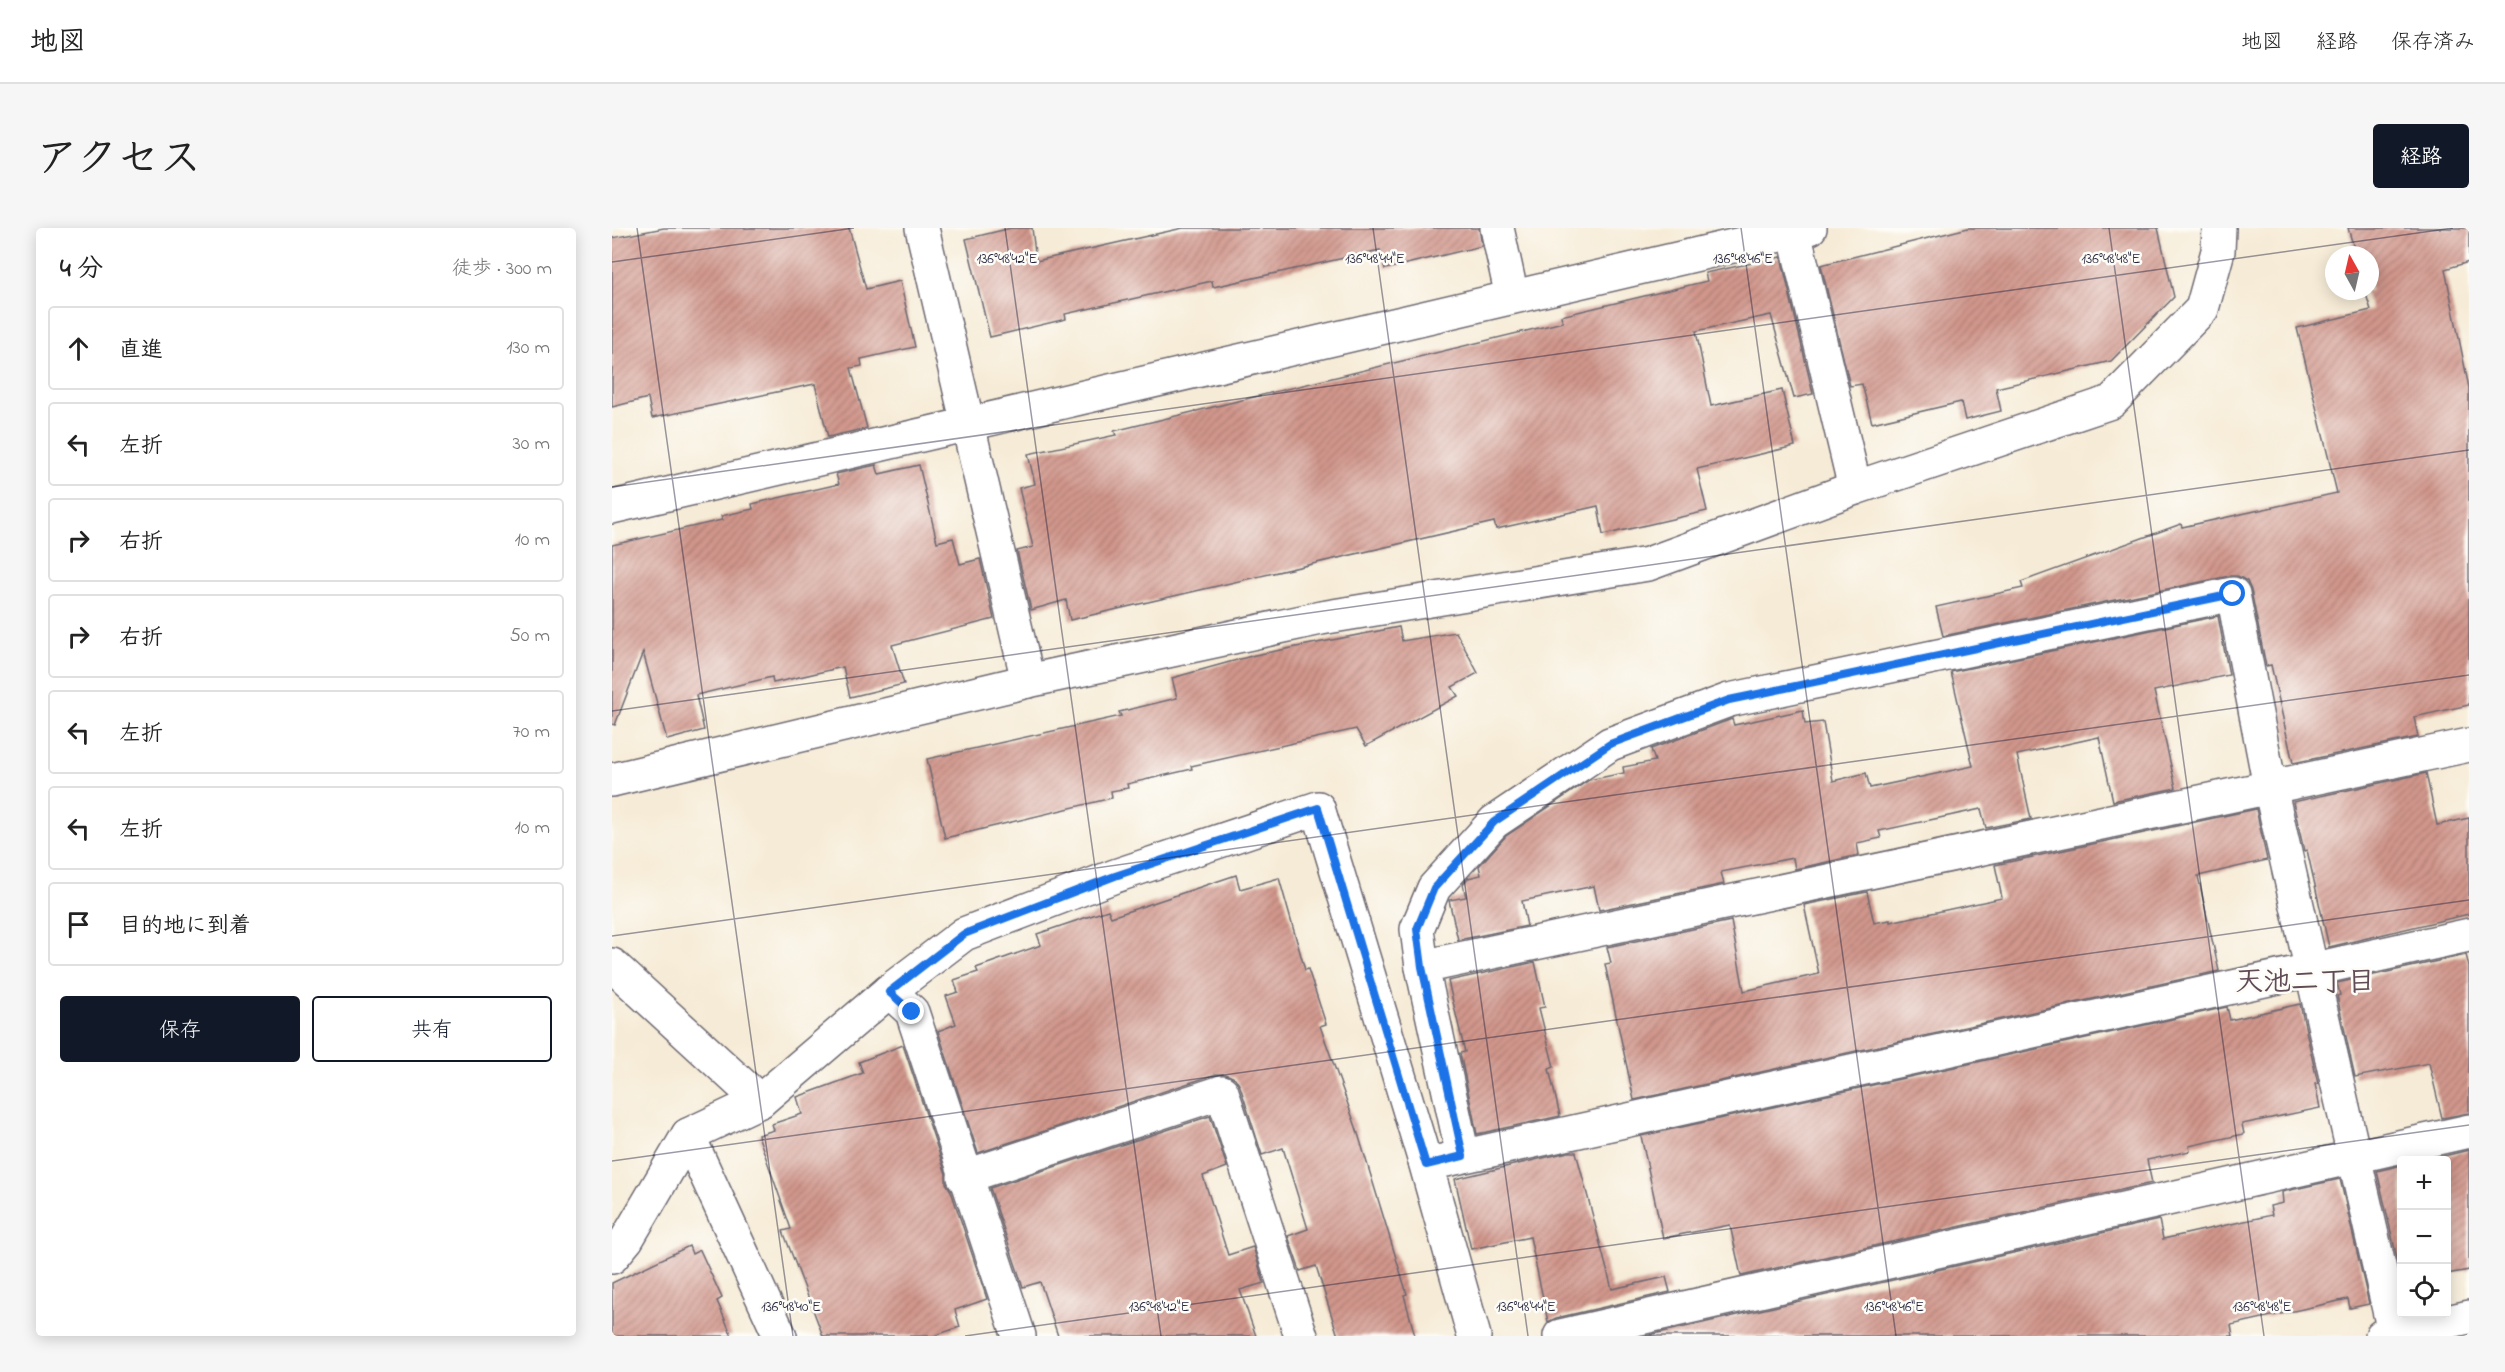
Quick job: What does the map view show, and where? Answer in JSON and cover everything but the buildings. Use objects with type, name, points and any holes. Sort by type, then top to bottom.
[{"type":"street","points":[[922,228],[1028,681]]},
{"type":"street","points":[[1497,228],[1512,297]]},
{"type":"street","points":[[612,780],[1028,681],[1322,618],[1648,564],[1856,488],[2111,402],[2202,309],[2218,251],[2219,228]]},
{"type":"street","points":[[612,507],[1802,230],[1856,488]]},
{"type":"street","points":[[1463,1156],[1422,967],[1417,929],[1434,888],[1494,822],[1610,744],[1741,698],[2233,594],[2270,787],[2355,1157],[2390,1335],[2469,1317]]},
{"type":"street","points":[[1422,967],[2469,745]]},
{"type":"street","points":[[612,1257],[627,1239],[688,1135],[760,1101],[889,992],[964,934],[1115,876],[1318,808],[1426,1165],[1474,1336]]},
{"type":"street","points":[[1426,1165],[2469,935]]},
{"type":"street","points":[[612,965],[760,1101]]},
{"type":"street","points":[[889,992],[912,1012],[964,1177],[1019,1336]]},
{"type":"street","points":[[964,1177],[1222,1092],[1302,1336]]},
{"type":"street","points":[[1560,1336],[2469,1131]]},
{"type":"street","points":[[688,1135],[780,1336]]},
{"type":"district","name":"天池二丁目","points":[[2305,980]]},
{"type":"route","points":[[912,1012],[889,992],[964,934],[1115,876],[1318,808],[1426,1165],[1463,1156],[1422,967],[1417,929],[1434,888],[1494,822],[1610,744],[1729,700],[2233,594]]}]
